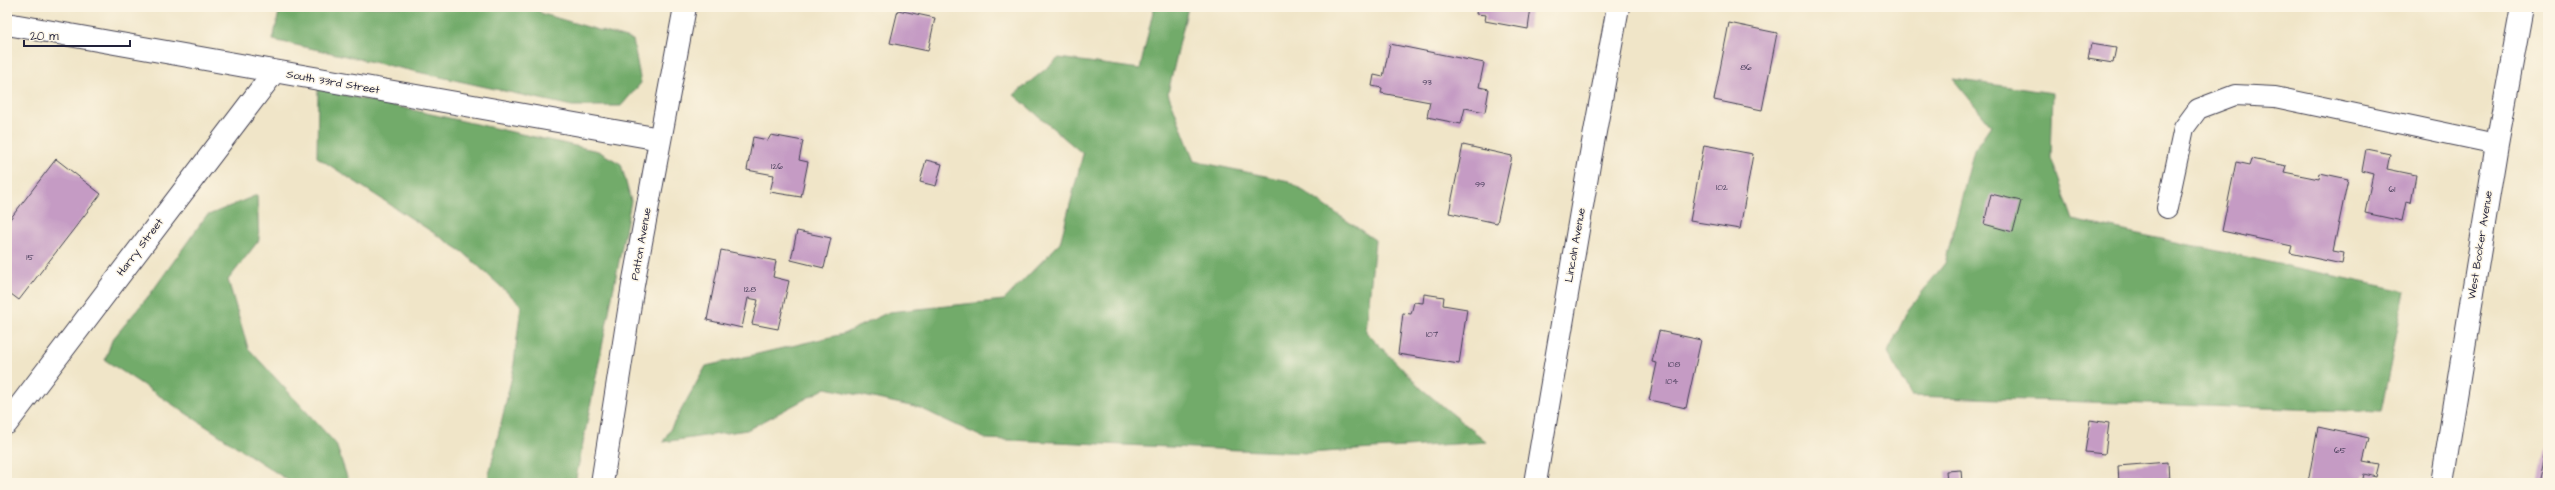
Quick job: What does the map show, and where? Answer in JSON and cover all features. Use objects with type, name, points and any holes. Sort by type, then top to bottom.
[{"type":"street","name":"Patton Avenue","points":[[602,483],[633,285],[685,7]]},
{"type":"street","name":"Lincoln Avenue","points":[[1535,483],[1588,167],[1618,7]]},
{"type":"street","name":"West Booker Avenue","points":[[2442,483],[2497,144],[2522,7]]},
{"type":"street","name":"South 33rd Street","points":[[7,24],[660,139]]},
{"type":"street","name":"Harry Street","points":[[7,423],[274,72]]},
{"type":"lane","points":[[2167,208],[2184,128],[2198,109],[2236,96],[2275,97],[2497,144]]},
{"type":"green space","points":[[280,7],[533,7],[543,14],[633,40],[641,83],[621,106],[572,106],[273,40]]},
{"type":"green space","points":[[1154,7],[1188,7],[1168,93],[1194,161],[1289,181],[1375,240],[1366,332],[1423,390],[1487,442],[1308,453],[986,439],[920,408],[826,388],[747,430],[663,442],[706,366],[843,334],[889,312],[1004,300],[1060,243],[1083,154],[1014,95],[1059,58],[1140,69]]},
{"type":"green space","points":[[1953,79],[2053,93],[2051,158],[2073,220],[2405,291],[2381,412],[1911,396],[1888,352],[1908,310],[1945,263],[1974,150],[1991,125]]},
{"type":"green space","points":[[318,89],[598,151],[621,164],[631,201],[575,483],[487,483],[513,372],[521,305],[463,252],[317,157]]},
{"type":"green space","points":[[257,195],[259,240],[228,280],[248,348],[336,444],[349,483],[292,483],[105,360],[112,340],[151,293],[206,216]]},
{"type":"building","points":[[595,7],[615,7],[614,11]]},
{"type":"building","points":[[1477,7],[1531,7],[1528,29],[1485,21],[1486,15],[1476,14]]},
{"type":"building","points":[[898,10],[935,18],[928,51],[890,43]]},
{"type":"building","points":[[1729,23],[1777,33],[1762,110],[1714,100]]},
{"type":"building","points":[[1390,44],[1484,63],[1479,87],[1489,89],[1485,112],[1465,108],[1461,124],[1427,117],[1430,102],[1381,93],[1382,88],[1372,86],[1374,75],[1383,77]]},
{"type":"building","points":[[2091,44],[2116,48],[2113,63],[2088,59]]},
{"type":"building","points":[[771,135],[803,141],[799,160],[808,162],[801,197],[770,192],[774,175],[747,170],[753,137],[768,140]]},
{"type":"building","points":[[1463,145],[1512,156],[1497,223],[1449,213]]},
{"type":"building","points":[[1704,145],[1753,154],[1740,229],[1690,221]]},
{"type":"building","points":[[2366,149],[2390,154],[2387,169],[2416,175],[2411,203],[2406,202],[2402,221],[2365,213],[2373,174],[2362,171]]},
{"type":"building","points":[[56,159],[101,194],[19,300],[7,291],[7,223]]},
{"type":"building","points":[[2252,159],[2286,166],[2284,172],[2319,179],[2320,173],[2348,179],[2333,251],[2344,253],[2342,264],[2290,253],[2292,246],[2222,231],[2236,162],[2250,165]]},
{"type":"building","points":[[926,160],[942,164],[936,186],[920,182]]},
{"type":"building","points":[[1991,194],[2021,201],[2013,232],[1984,224]]},
{"type":"building","points":[[797,231],[831,238],[824,268],[791,260]]},
{"type":"building","points":[[721,250],[776,261],[773,277],[789,281],[778,329],[752,324],[758,300],[748,298],[742,328],[707,320]]},
{"type":"building","points":[[1424,294],[1444,297],[1443,305],[1467,309],[1459,364],[1398,354],[1403,313],[1411,314],[1414,302],[1423,303]]},
{"type":"building","points":[[1659,331],[1701,340],[1686,408],[1649,400],[1657,363],[1652,362]]},
{"type":"building","points":[[2090,420],[2109,423],[2105,454],[2085,452]]},
{"type":"building","points":[[2318,427],[2369,438],[2363,462],[2379,465],[2376,477],[2364,474],[2362,483],[2308,483]]},
{"type":"building","points":[[2547,443],[2548,483],[2538,483]]},
{"type":"building","points":[[2168,462],[2169,483],[2119,483],[2118,466]]},
{"type":"building","points":[[1961,470],[1962,483],[1947,483],[1946,471]]}]
